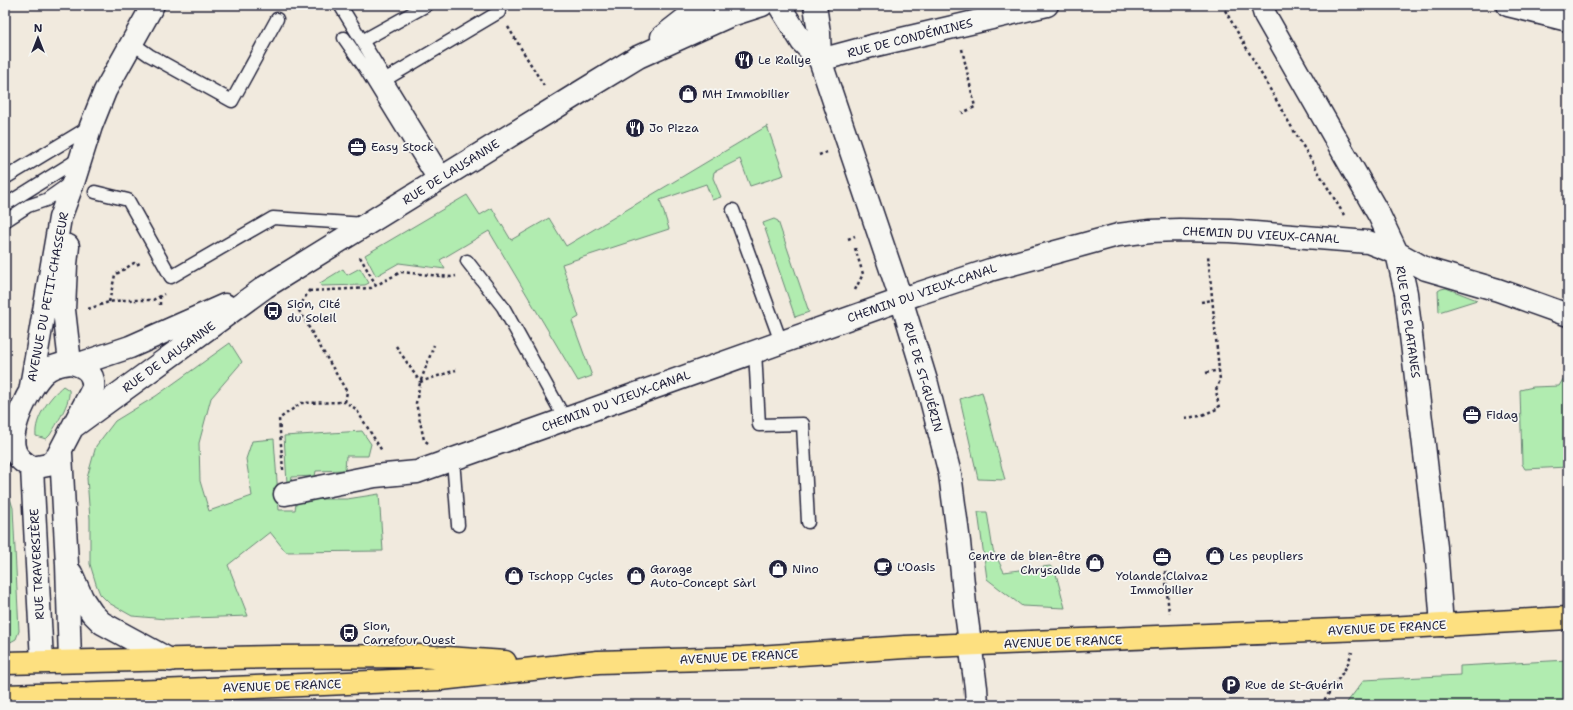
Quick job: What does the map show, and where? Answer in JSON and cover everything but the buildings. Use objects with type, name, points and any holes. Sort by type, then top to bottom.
[{"type":"main road","name":"AVENUE DE FRANCE","points":[[5,696],[43,700],[73,699],[160,691],[440,679],[598,662],[742,658],[905,647],[1442,625],[1568,618]]},
{"type":"main road","name":"AVENUE DE FRANCE","points":[[5,663],[275,657],[418,656],[558,666]]},
{"type":"main road","points":[[42,661],[43,700]]},
{"type":"main road","points":[[70,661],[73,699]]},
{"type":"street","name":"AVENUE DU PETIT-CHASSEUR","points":[[30,392],[60,218],[91,126],[105,91],[154,5]]},
{"type":"street","name":"RUE DE LAUSANNE","points":[[73,427],[265,287],[638,57],[703,5]]},
{"type":"street","name":"RUE DE LAUSANNE","points":[[638,57],[731,15],[762,5]]},
{"type":"street","name":"RUE DE ST-GUÉRIN","points":[[779,5],[802,42],[820,60]]},
{"type":"street","name":"RUE DE ST-GUÉRIN","points":[[815,5],[819,33],[820,60],[901,299],[927,384],[950,474],[977,705]]},
{"type":"street","name":"RUE DE CONDÉMINES","points":[[820,60],[872,46],[1047,5]]},
{"type":"street","name":"RUE DES PLATANES","points":[[1262,5],[1265,15],[1376,209],[1397,253],[1406,293],[1436,547],[1442,625]]},
{"type":"street","points":[[1508,5],[1568,20]]},
{"type":"street","points":[[30,392],[11,424],[13,444],[20,464],[48,465],[61,453],[94,385],[91,374],[86,368],[74,364],[64,310],[66,264],[72,220],[74,180]]},
{"type":"street","name":"CHEMIN DU VIEUX-CANAL","points":[[285,494],[375,476],[417,472],[901,299],[990,270],[1118,235],[1150,231],[1206,230],[1289,234],[1368,242],[1397,253],[1426,269],[1498,290],[1568,315]]},
{"type":"street","name":"RUE DE LAUSANNE","points":[[30,392],[44,372],[57,365],[74,364],[130,347],[265,287]]},
{"type":"street","points":[[61,453],[70,661]]},
{"type":"street","name":"RUE TRAVERSIÈRE","points":[[20,464],[42,661]]},
{"type":"street","points":[[67,564],[82,598],[92,613],[102,623],[170,660]]},
{"type":"street","points":[[140,705],[160,691]]},
{"type":"lane","points":[[362,41],[427,5]]},
{"type":"lane","points":[[340,6],[386,79],[440,179]]},
{"type":"lane","points":[[386,79],[499,12]]},
{"type":"lane","points":[[132,44],[232,101],[277,19]]},
{"type":"lane","points":[[344,38],[366,68],[440,179]]},
{"type":"lane","points":[[5,178],[91,126]]},
{"type":"lane","points":[[5,205],[80,158]]},
{"type":"lane","points":[[5,221],[28,206],[46,200],[74,180]]},
{"type":"lane","points":[[94,192],[128,200],[171,277],[273,218],[324,220],[367,224]]},
{"type":"lane","points":[[734,210],[781,342]]},
{"type":"lane","points":[[468,261],[503,307],[564,419]]},
{"type":"lane","points":[[756,351],[759,425],[803,424],[808,522]]},
{"type":"lane","points":[[453,459],[458,525]]},
{"type":"path","points":[[1222,5],[1358,241]]},
{"type":"path","points":[[499,12],[545,88]]},
{"type":"path","points":[[962,113],[975,107],[965,63]]},
{"type":"path","points":[[1185,418],[1200,416],[1219,408],[1216,390],[1220,380],[1206,230]]},
{"type":"path","points":[[853,294],[863,274],[855,248]]},
{"type":"path","points":[[356,252],[376,285]]},
{"type":"path","points":[[109,302],[115,275],[134,263],[136,265],[157,253]]},
{"type":"path","points":[[309,291],[371,288],[401,272],[450,277],[476,272]]},
{"type":"path","points":[[86,309],[109,302],[124,300],[153,300],[176,286],[171,277]]},
{"type":"path","points":[[304,284],[309,291]]},
{"type":"path","points":[[309,291],[298,309],[347,392],[346,402]]},
{"type":"path","points":[[1201,302],[1212,300]]},
{"type":"path","points":[[434,345],[420,382],[416,403],[424,440],[453,459]]},
{"type":"path","points":[[396,346],[420,382]]},
{"type":"path","points":[[420,382],[456,370]]},
{"type":"path","points":[[1206,373],[1219,370]]},
{"type":"path","points":[[285,494],[279,419],[301,403],[346,402],[356,409],[396,474]]},
{"type":"path","points":[[1165,571],[1169,613]]},
{"type":"path","points":[[1321,705],[1348,666]]},
{"type":"green space","points":[[767,126],[784,175],[750,186],[740,159],[714,172],[713,178],[721,197],[712,200],[706,184],[660,200],[669,229],[562,264],[579,317],[572,321],[592,376],[578,381],[489,231],[440,260],[445,269],[399,263],[376,276],[365,255],[467,195],[480,215],[492,208],[511,240],[549,218],[566,246]]},
{"type":"green space","points":[[774,219],[778,221],[809,312],[795,317],[763,223]]},
{"type":"green space","points":[[360,268],[369,283],[365,285],[321,286],[320,283],[343,269],[347,275]]},
{"type":"green space","points":[[1446,288],[1477,300],[1439,312],[1438,291]]},
{"type":"green space","points":[[230,343],[242,362],[211,398],[199,443],[200,481],[209,511],[252,496],[246,459],[252,441],[274,439],[279,510],[295,510],[297,498],[347,499],[379,494],[383,551],[286,552],[270,532],[228,565],[248,616],[166,619],[132,616],[109,603],[100,594],[90,564],[90,519],[87,478],[96,446],[115,421],[156,396]]},
{"type":"green space","points":[[1568,371],[1568,467],[1525,469],[1522,464],[1520,390],[1533,387],[1559,386]]},
{"type":"green space","points":[[63,386],[69,390],[69,395],[68,401],[59,420],[46,439],[36,436],[36,429],[40,415],[48,402]]},
{"type":"green space","points":[[982,392],[1005,480],[978,479],[960,399]]},
{"type":"green space","points":[[362,431],[371,444],[368,456],[346,456],[345,470],[316,471],[315,476],[292,477],[291,482],[287,483],[284,436]]},
{"type":"green space","points":[[5,490],[8,492],[13,508],[19,631],[16,639],[5,645]]},
{"type":"green space","points":[[978,512],[987,512],[993,550],[1004,572],[1050,566],[1055,570],[1065,608],[1022,606],[987,579]]},
{"type":"green space","points":[[1568,660],[1568,705],[1345,705],[1364,680],[1460,675],[1460,666]]},
{"type":"place","name":"Le Rallye","points":[[744,60]]},
{"type":"place","name":"MH Immobilier","points":[[688,94]]},
{"type":"place","name":"Jo Pizza","points":[[635,128]]},
{"type":"place","name":"Easy Stock","points":[[357,147]]},
{"type":"place","name":"Sion, Cité du Soleil","points":[[273,311]]},
{"type":"place","name":"Fidag","points":[[1472,415]]},
{"type":"place","name":"Les peupliers","points":[[1215,556]]},
{"type":"place","name":"Yolande Claivaz Immobilier","points":[[1162,557]]},
{"type":"place","name":"Centre de bien-être Chrysalide","points":[[1095,563]]},
{"type":"place","name":"L'Oasis","points":[[883,567]]},
{"type":"place","name":"Nino","points":[[778,569]]},
{"type":"place","name":"Tschopp Cycles","points":[[514,576]]},
{"type":"place","name":"Garage Auto-Concept Sàrl","points":[[636,576]]},
{"type":"place","name":"Sion, Carrefour Ouest","points":[[349,633]]},
{"type":"place","name":"Rue de St-Guérin","points":[[1231,685]]}]
